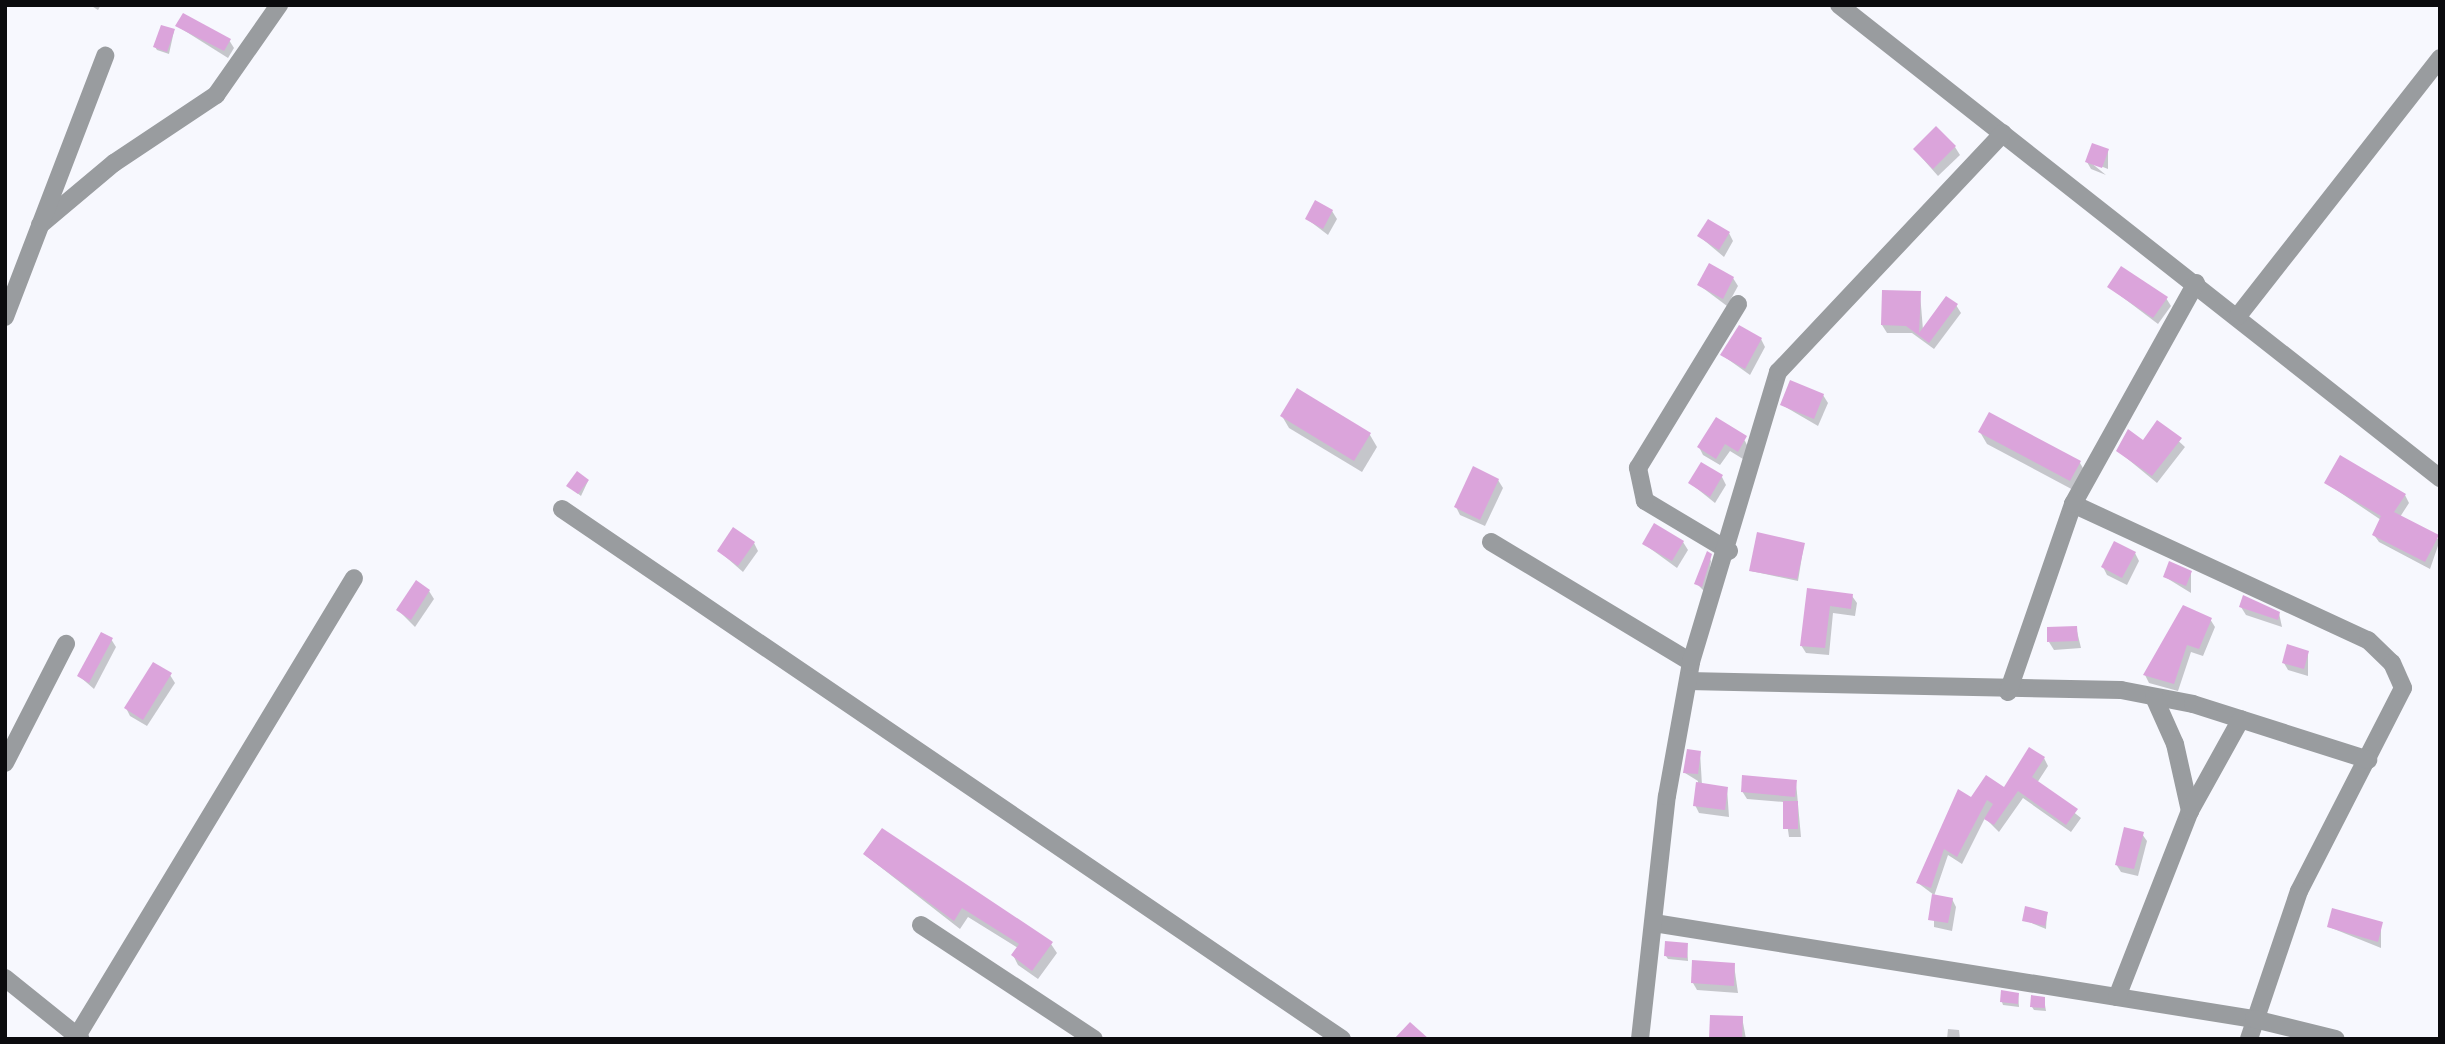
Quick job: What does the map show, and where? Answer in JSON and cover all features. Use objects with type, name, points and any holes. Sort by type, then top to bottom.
[{"type":"street","points":[[40,225],[114,163],[215,95],[279,5]]},
{"type":"street","points":[[1839,5],[2238,316],[2440,478]]},
{"type":"street","points":[[5,317],[105,56]]},
{"type":"street","points":[[2238,316],[2440,58]]},
{"type":"street","points":[[1640,1039],[1667,796],[1691,662],[1728,551],[1778,372],[2003,133]]},
{"type":"street","points":[[2008,692],[2073,504],[2196,283]]},
{"type":"street","points":[[1728,551],[1645,501],[1638,468],[1738,304]]},
{"type":"street","points":[[2073,504],[2368,640],[2392,663],[2403,688],[2299,891],[2249,1039]]},
{"type":"street","points":[[562,509],[1342,1039]]},
{"type":"street","points":[[1492,542],[1691,662]]},
{"type":"street","points":[[5,978],[79,1037],[354,578]]},
{"type":"street","points":[[5,763],[66,644]]},
{"type":"street","points":[[1688,681],[2008,692],[2121,690],[2241,719],[2368,760]]},
{"type":"street","points":[[2154,697],[2175,744],[2190,811]]},
{"type":"street","points":[[2117,997],[2190,811],[2241,719]]},
{"type":"street","points":[[1654,923],[2254,1018],[2336,1039]]},
{"type":"street","points":[[921,925],[1094,1039]]},
{"type":"building","points":[[183,13],[231,39],[224,51],[175,26]]},
{"type":"building","points":[[161,25],[175,29],[167,52],[153,47]]},
{"type":"building","points":[[1936,126],[1956,146],[1933,169],[1913,149]]},
{"type":"building","points":[[2092,143],[2109,149],[2102,168],[2085,162]]},
{"type":"building","points":[[1315,200],[1333,210],[1323,229],[1305,219]]},
{"type":"building","points":[[1708,219],[1730,232],[1719,250],[1697,236]]},
{"type":"building","points":[[1709,263],[1734,277],[1723,299],[1697,285]]},
{"type":"building","points":[[2121,266],[2168,297],[2153,318],[2107,287]]},
{"type":"building","points":[[1882,290],[1921,291],[1919,333],[1946,296],[1958,304],[1929,343],[1906,326],[1881,325]]},
{"type":"building","points":[[1739,325],[1762,338],[1745,369],[1720,355]]},
{"type":"building","points":[[1790,380],[1824,394],[1814,419],[1780,405]]},
{"type":"building","points":[[1297,388],[1371,433],[1354,461],[1280,416]]},
{"type":"building","points":[[1989,412],[2081,461],[2070,481],[1978,432]]},
{"type":"building","points":[[1716,417],[1747,436],[1738,452],[1725,444],[1716,459],[1697,447]]},
{"type":"building","points":[[2157,420],[2182,438],[2152,476],[2116,451],[2128,429],[2143,440]]},
{"type":"building","points":[[2340,455],[2406,494],[2394,512],[2439,535],[2425,562],[2372,535],[2381,516],[2324,483]]},
{"type":"building","points":[[1701,462],[1723,475],[1710,497],[1688,483]]},
{"type":"building","points":[[1473,466],[1499,479],[1480,520],[1454,507]]},
{"type":"building","points":[[577,471],[589,480],[578,494],[566,486]]},
{"type":"building","points":[[1654,523],[1684,541],[1672,561],[1642,544]]},
{"type":"building","points":[[733,527],[755,542],[738,566],[717,551]]},
{"type":"building","points":[[1757,532],[1805,543],[1797,579],[1749,571]]},
{"type":"building","points":[[2114,541],[2136,552],[2122,578],[2101,567]]},
{"type":"building","points":[[1707,551],[1712,554],[1702,587],[1694,584]]},
{"type":"building","points":[[2169,561],[2192,571],[2186,586],[2163,577]]},
{"type":"building","points":[[416,580],[430,590],[411,620],[396,610]]},
{"type":"building","points":[[1807,588],[1853,594],[1851,609],[1830,606],[1825,648],[1800,646]]},
{"type":"building","points":[[2243,595],[2280,612],[2278,620],[2239,607]]},
{"type":"building","points":[[2183,605],[2212,618],[2199,649],[2187,645],[2174,684],[2143,675]]},
{"type":"building","points":[[2077,626],[2078,641],[2047,642],[2047,627]]},
{"type":"building","points":[[101,632],[113,638],[89,683],[77,676]]},
{"type":"building","points":[[2287,644],[2309,651],[2304,669],[2282,663]]},
{"type":"building","points":[[153,662],[172,673],[143,720],[124,708]]},
{"type":"building","points":[[2029,747],[2045,757],[2032,777],[2078,809],[2066,825],[2018,791],[1994,825],[1984,819],[1993,804],[1987,800],[1957,857],[1944,849],[1931,888],[1916,883],[1958,789],[1971,797],[1986,775],[2004,787]]},
{"type":"building","points":[[1687,749],[1701,751],[1698,774],[1683,773]]},
{"type":"building","points":[[1742,775],[1797,780],[1795,797],[1741,792]]},
{"type":"building","points":[[1696,782],[1728,787],[1725,810],[1693,806]]},
{"type":"building","points":[[1783,801],[1798,801],[1798,829],[1783,829]]},
{"type":"building","points":[[2124,827],[2144,832],[2134,869],[2115,865]]},
{"type":"building","points":[[882,828],[1053,942],[1032,971],[1011,955],[1019,944],[962,908],[954,921],[863,854]]},
{"type":"building","points":[[1932,894],[1953,898],[1948,923],[1928,920]]},
{"type":"building","points":[[2025,906],[2048,912],[2045,926],[2022,921]]},
{"type":"building","points":[[2332,908],[2383,922],[2378,942],[2327,927]]},
{"type":"building","points":[[1665,941],[1688,943],[1687,958],[1664,956]]},
{"type":"building","points":[[1692,960],[1735,963],[1734,986],[1691,983]]},
{"type":"building","points":[[2001,990],[2019,993],[2018,1004],[2000,1002]]},
{"type":"building","points":[[2031,995],[2045,997],[2045,1008],[2030,1007]]},
{"type":"building","points":[[1710,1015],[1743,1016],[1742,1039],[1709,1039]]},
{"type":"building","points":[[1410,1022],[1429,1039],[1394,1039]]}]
